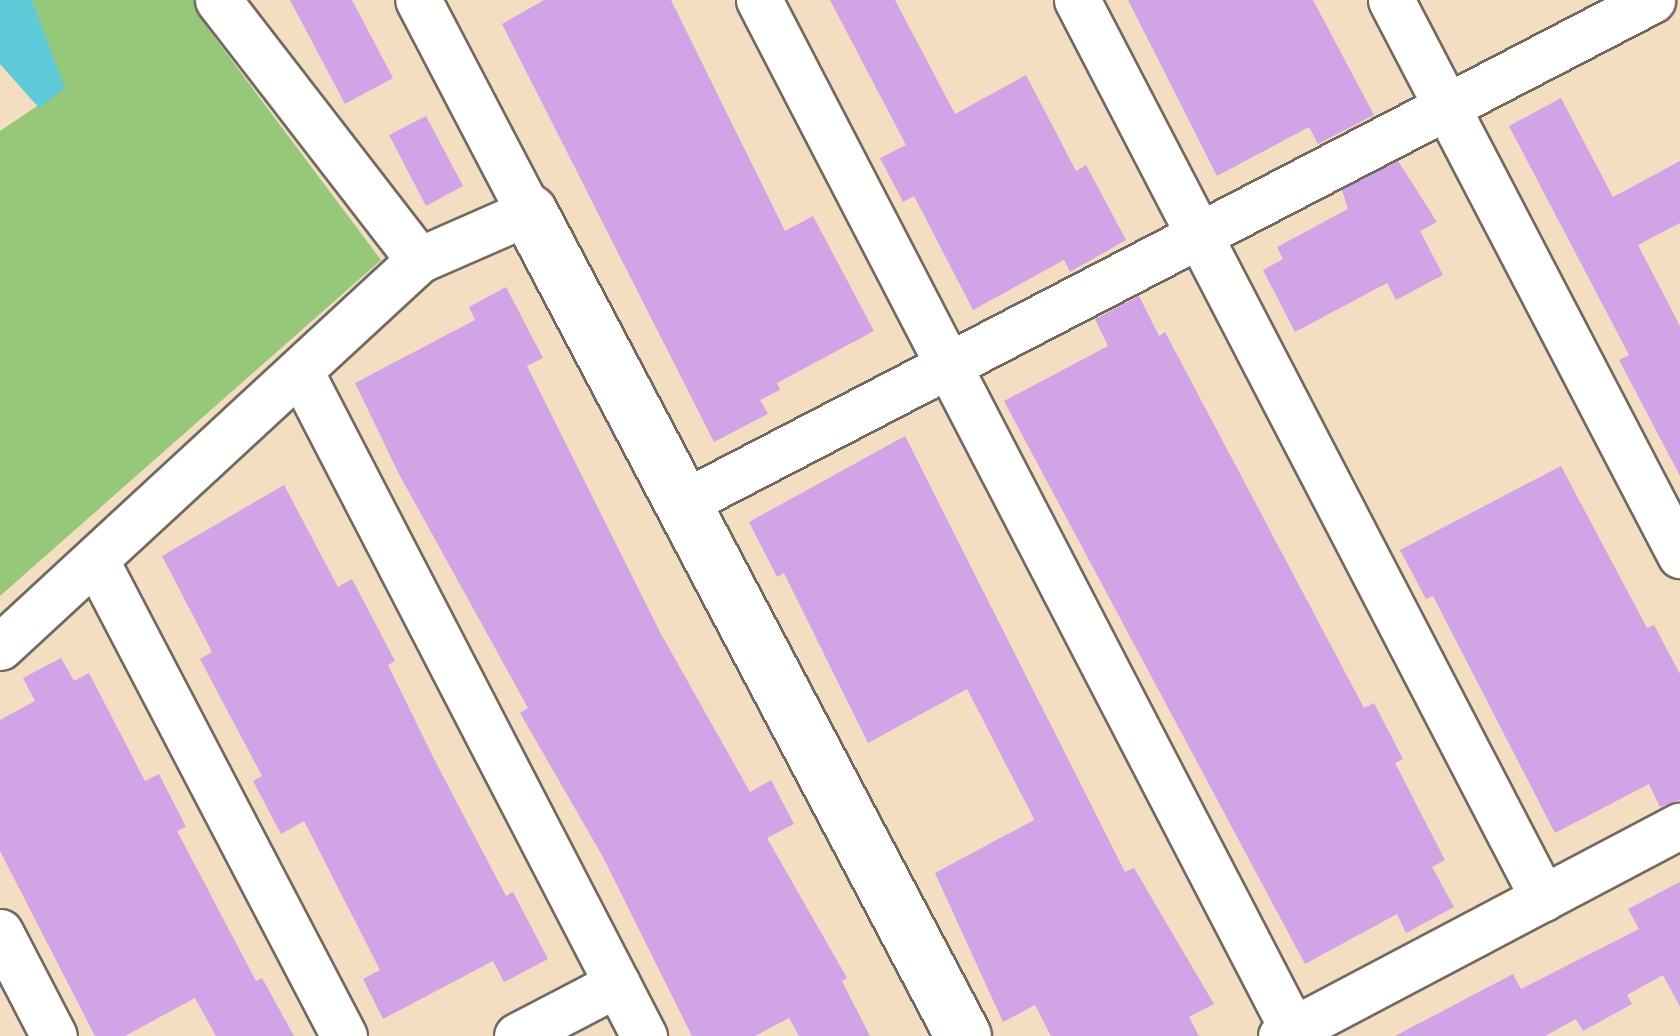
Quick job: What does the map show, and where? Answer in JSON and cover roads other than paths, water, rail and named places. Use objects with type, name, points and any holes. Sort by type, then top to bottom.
[{"type":"street","points":[[218,0],[420,260]]},
{"type":"street","points":[[418,0],[963,1036]]},
{"type":"street","points":[[760,0],[950,365],[1287,1033],[1680,826]]},
{"type":"street","points":[[1077,0],[1543,898]]},
{"type":"street","points":[[1391,0],[1680,555]]},
{"type":"street","points":[[683,503],[1652,0]]},
{"type":"street","points":[[0,647],[420,260],[529,212]]},
{"type":"street","points":[[300,371],[644,1036]]},
{"type":"street","points":[[96,561],[344,1036]]},
{"type":"street","points":[[0,932],[54,1036]]},
{"type":"street","points":[[517,1036],[617,984]]},
{"type":"water","points":[[0,0],[32,0],[65,88],[39,108],[0,64]]}]
